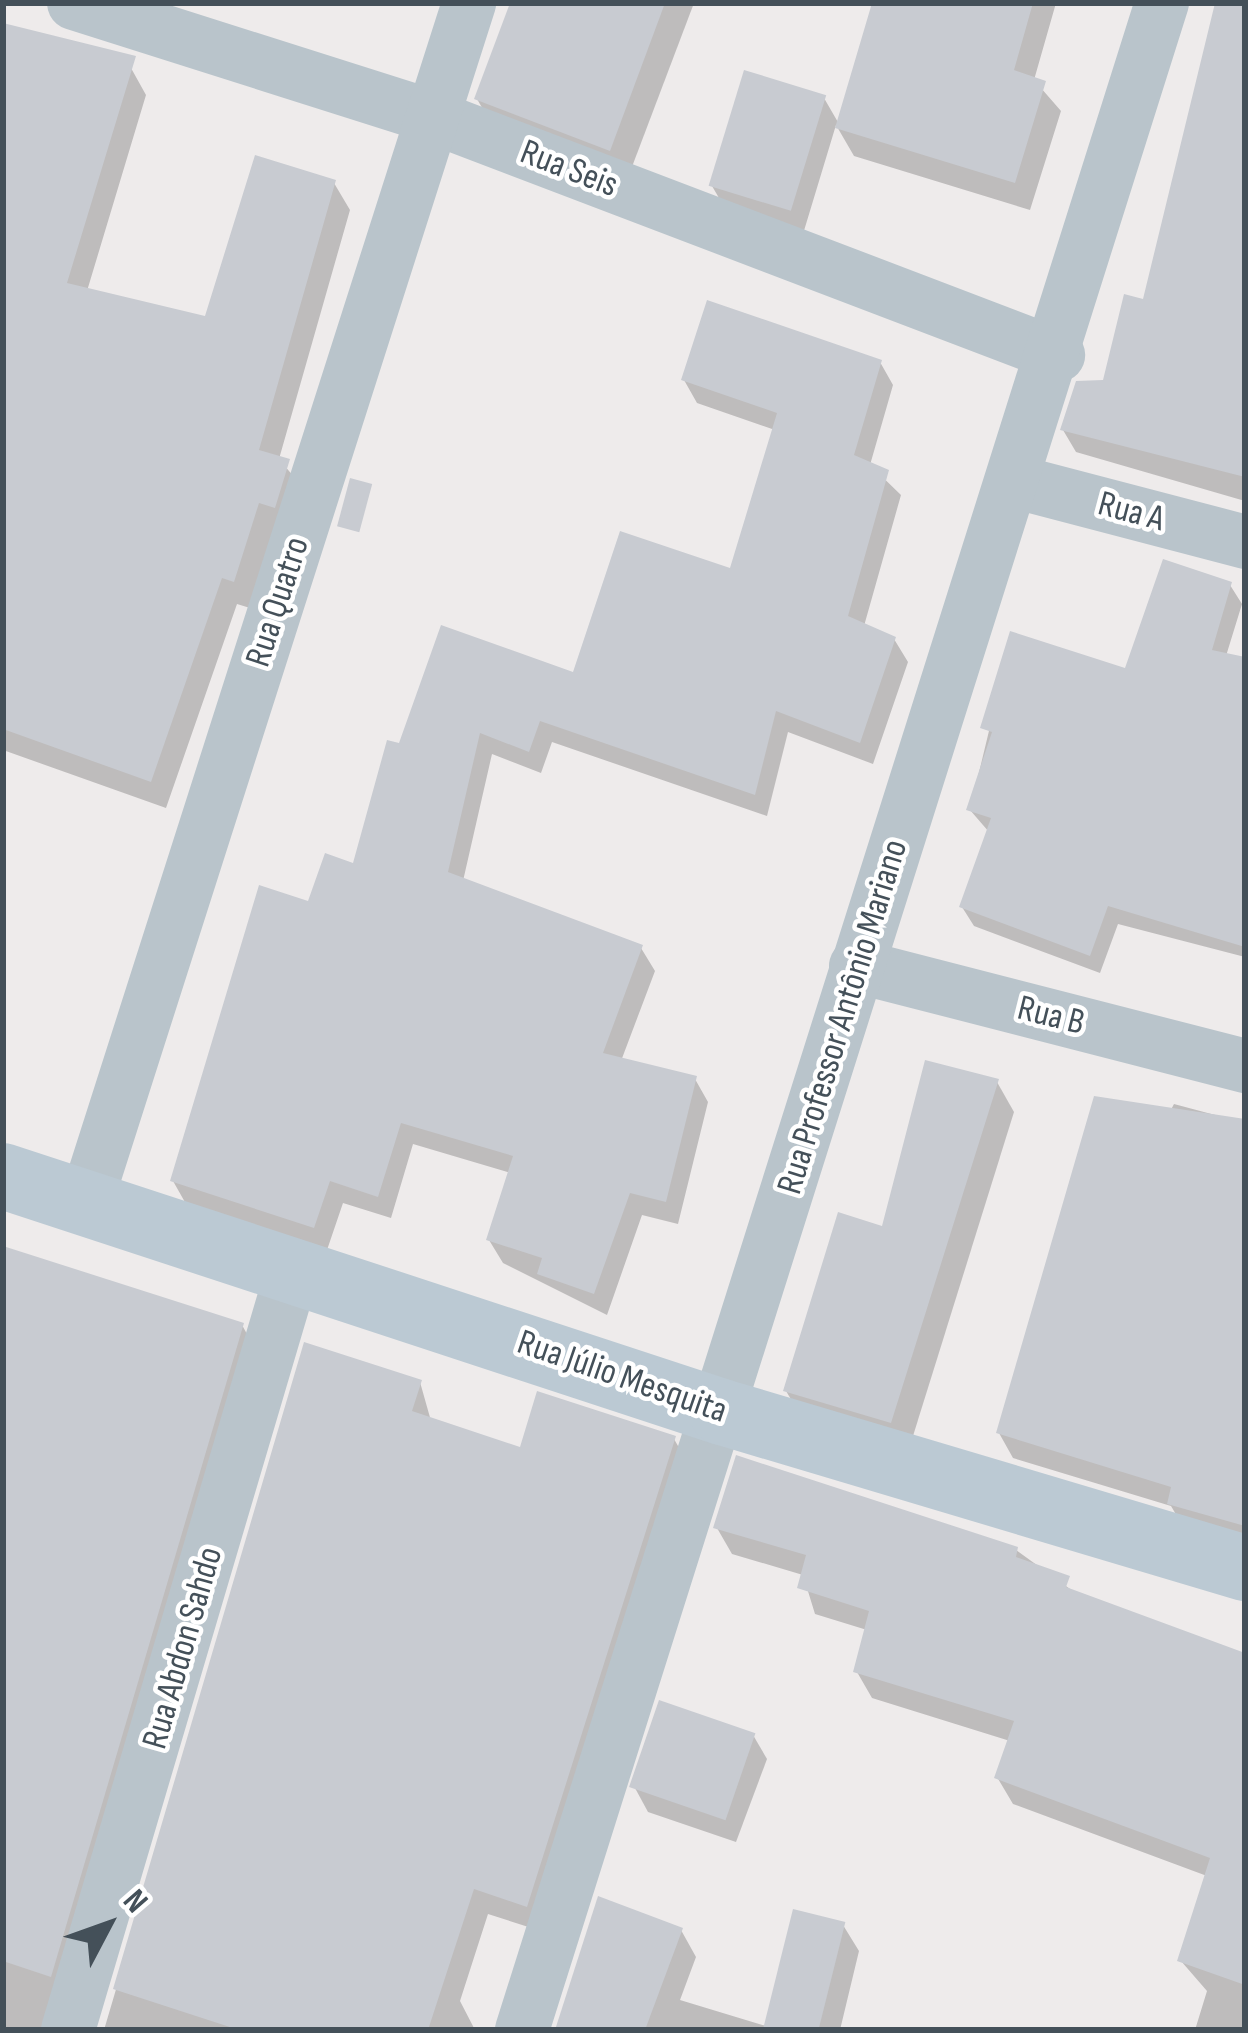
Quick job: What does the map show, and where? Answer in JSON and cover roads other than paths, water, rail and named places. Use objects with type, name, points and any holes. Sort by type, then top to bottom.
[{"type":"street","name":"Rua Seis","points":[[74,3],[433,118],[1058,355]]},
{"type":"street","name":"Rua Quatro","points":[[86,1202],[469,3]]},
{"type":"street","name":"Rua Professor Antônio Mariano","points":[[522,2030],[722,1412],[856,966],[1058,355],[1162,3]]},
{"type":"street","name":"Rua A","points":[[1017,482],[1245,542]]},
{"type":"street","name":"Rua B","points":[[856,966],[1245,1066]]},
{"type":"street","name":"Rua Júlio Mesquita","points":[[3,1176],[294,1265],[722,1412],[1245,1568]]},
{"type":"street","name":"Rua Abdon Sahdo","points":[[68,2030],[294,1265]]}]
